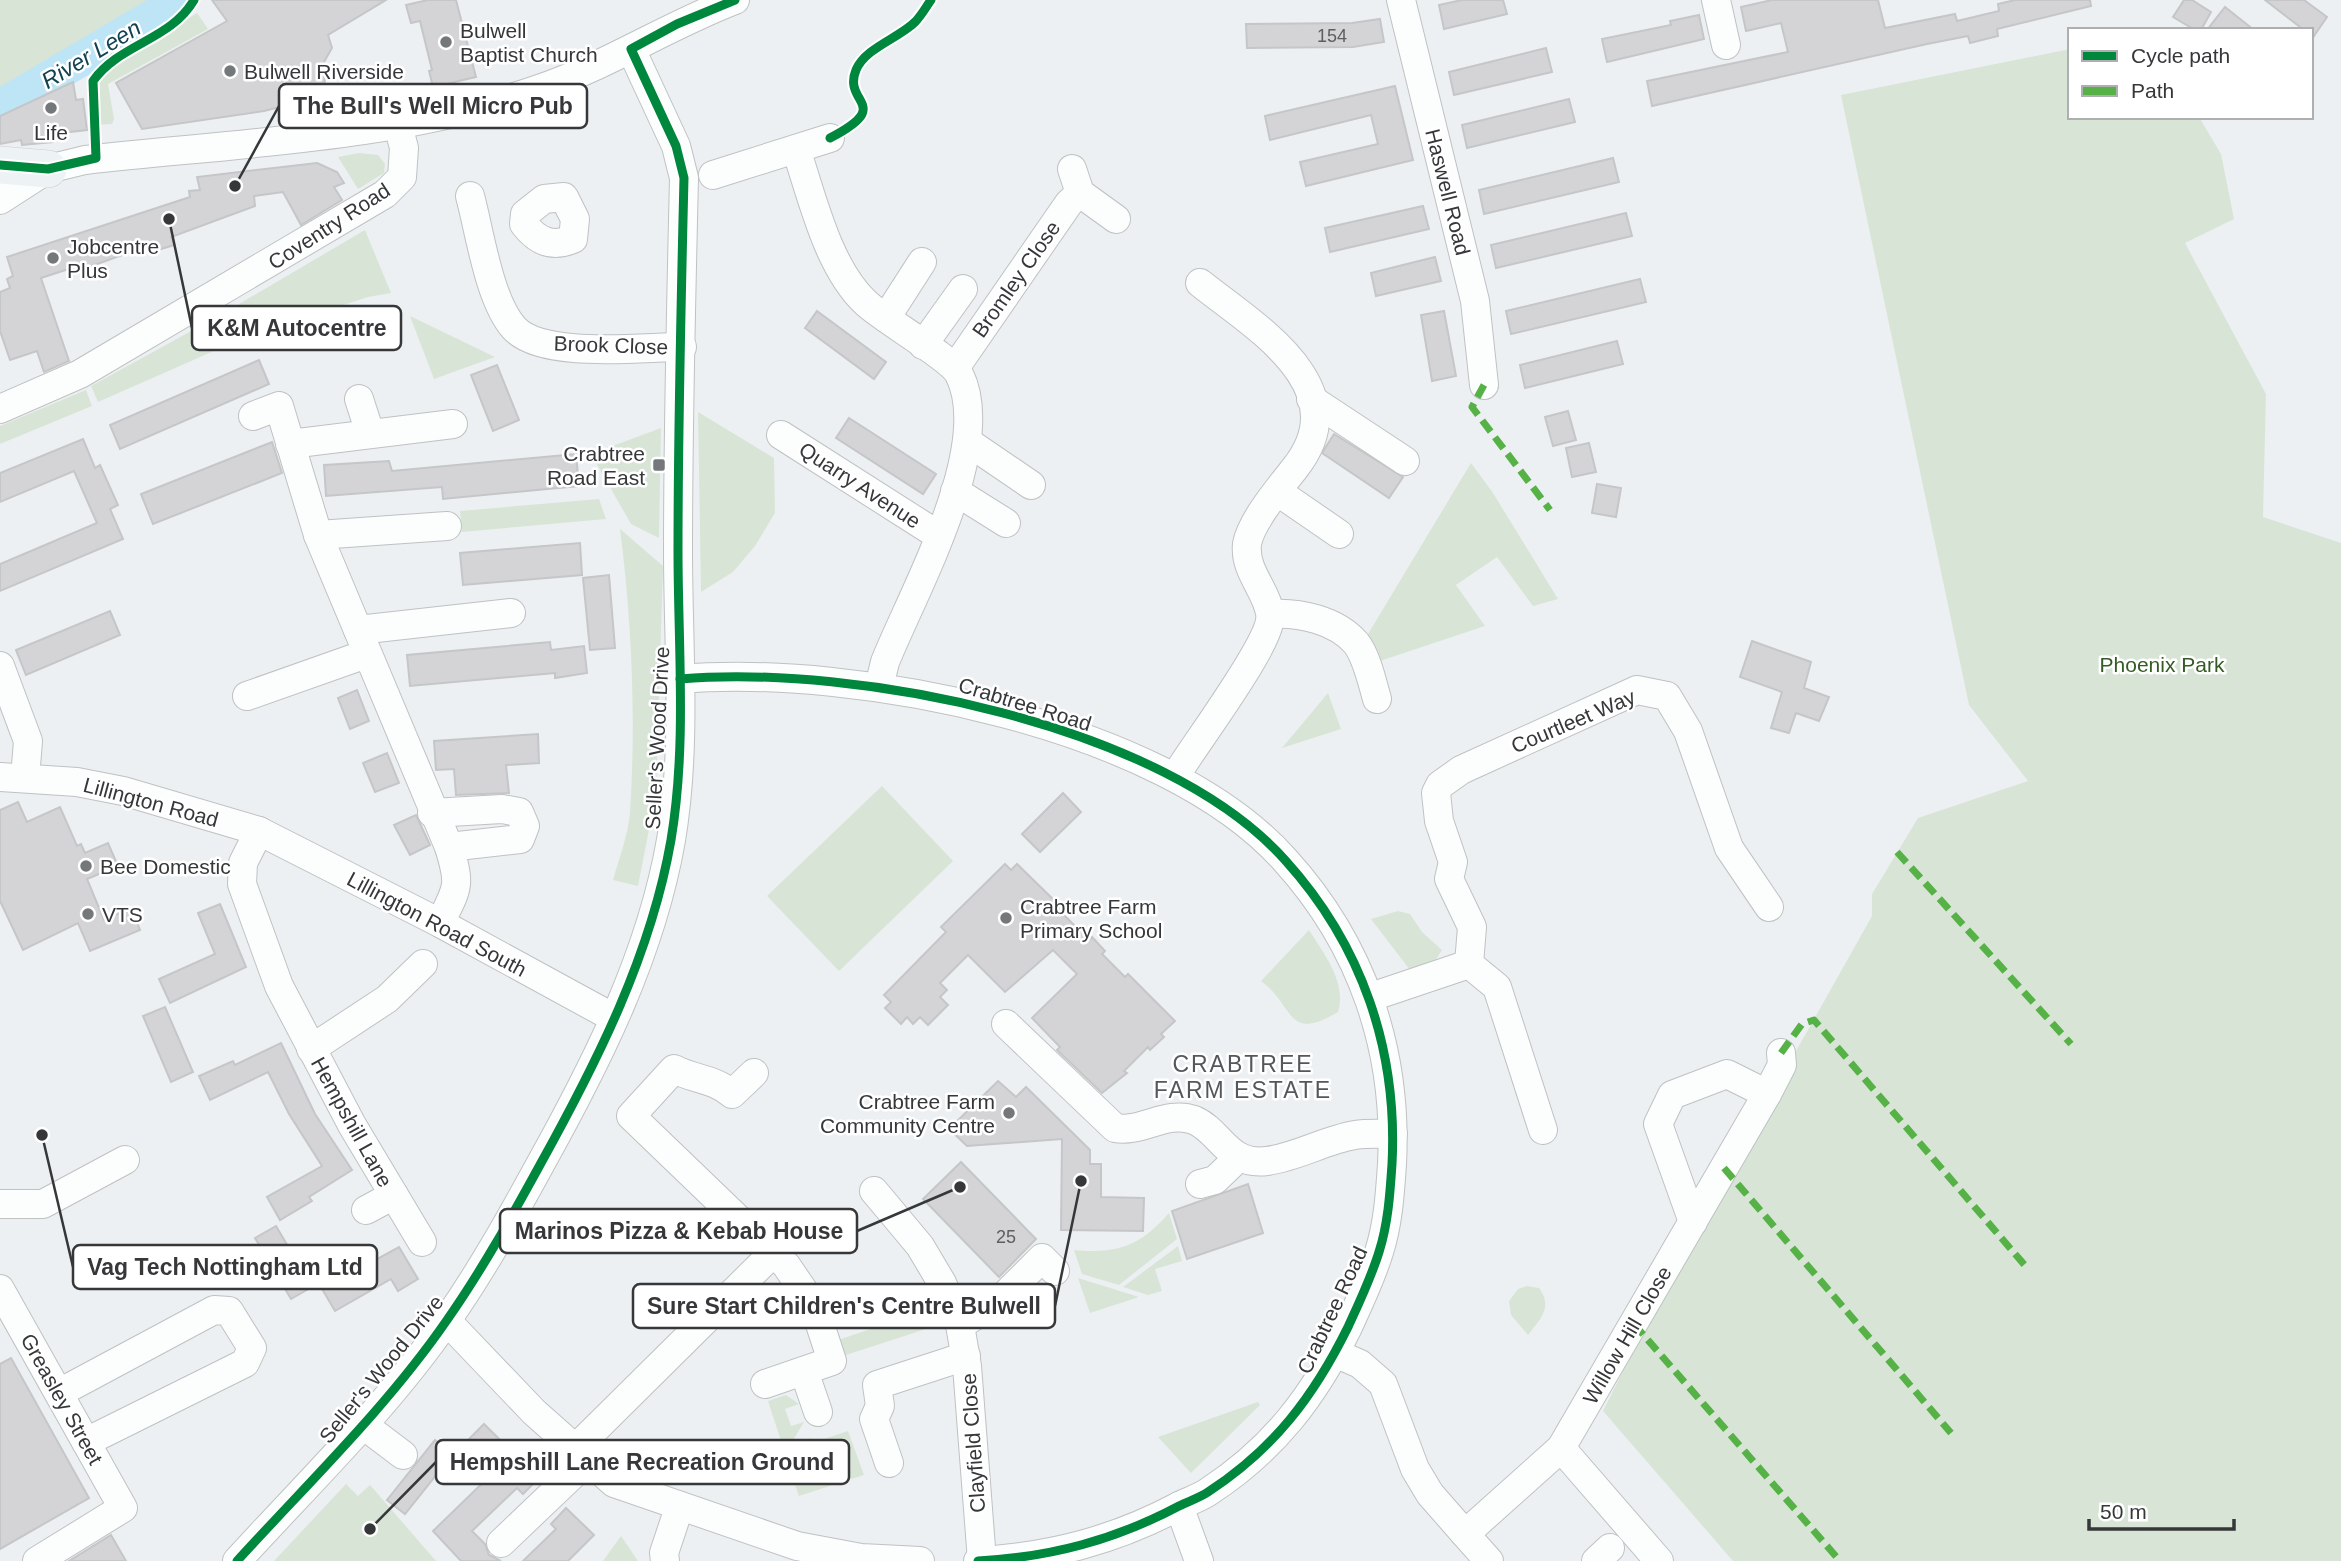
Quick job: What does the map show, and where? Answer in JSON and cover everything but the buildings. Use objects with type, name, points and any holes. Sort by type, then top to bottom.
[{"type":"main road","points":[[0,165],[48,169]]},
{"type":"street","points":[[0,200],[48,169],[85,160],[398,125],[537,90],[734,0]]},
{"type":"street","name":"Haswell Road","points":[[1401,0],[1475,301],[1484,385]]},
{"type":"street","points":[[1716,0],[1726,45]]},
{"type":"street","name":"Seller's Wood Drive","points":[[237,1561],[362,1424],[447,1321],[514,1213],[580,1092],[614,1018],[653,918],[671,836],[679,744],[678,553],[684,178],[676,146],[631,49]]},
{"type":"street","name":"Coventry Road","points":[[0,410],[80,374],[385,194],[402,177],[404,148],[398,125]]},
{"type":"street","points":[[713,175],[830,138]]},
{"type":"street","points":[[796,149],[815,206],[845,279],[865,303],[955,368]]},
{"type":"street","name":"Bromley Close","points":[[955,368],[1069,203],[1076,181],[1116,219]]},
{"type":"street","name":"Brook Close","points":[[470,196],[505,314],[515,328],[529,339],[560,347],[682,347]]},
{"type":"street","points":[[481,238],[524,224]]},
{"type":"street","points":[[886,318],[922,262]]},
{"type":"street","points":[[1175,777],[1262,643],[1271,614],[1248,563],[1247,544],[1254,525],[1311,442],[1314,421],[1304,376],[1271,336],[1200,283]]},
{"type":"street","points":[[923,345],[963,289]]},
{"type":"street","name":"Quarry Avenue","points":[[878,687],[885,662],[955,492],[968,442],[966,398],[955,368]]},
{"type":"street","points":[[359,399],[370,433]]},
{"type":"street","points":[[1311,400],[1405,461]]},
{"type":"street","points":[[253,416],[279,406],[318,535],[432,813],[449,847],[458,881],[455,895],[440,923]]},
{"type":"street","points":[[290,444],[453,424]]},
{"type":"street","name":"Quarry Avenue","points":[[781,435],[938,535]]},
{"type":"street","points":[[968,442],[1031,485]]},
{"type":"street","points":[[955,492],[1006,523]]},
{"type":"street","points":[[1278,492],[1339,534]]},
{"type":"street","points":[[318,535],[447,526]]},
{"type":"street","points":[[247,696],[362,642],[511,613]]},
{"type":"street","points":[[1271,614],[1289,613],[1328,623],[1356,643],[1377,699]]},
{"type":"street","points":[[0,666],[28,741],[12,778]]},
{"type":"street","name":"Crabtree Road","points":[[680,679],[790,678],[878,687],[953,700],[1092,742],[1175,777],[1244,821],[1284,858],[1322,905],[1346,943],[1371,998],[1385,1051],[1393,1134],[1389,1210],[1380,1251],[1335,1353],[1310,1398],[1265,1446],[1205,1494],[1137,1528],[1087,1546],[1032,1556],[980,1561]]},
{"type":"street","name":"Courtleet Way","points":[[1469,964],[1472,927],[1449,878],[1453,862],[1439,821],[1436,793],[1440,785],[1461,770],[1637,690],[1667,696],[1688,731],[1729,848],[1769,906]]},
{"type":"street","name":"Lillington Road","points":[[12,778],[77,782],[123,791],[259,831]]},
{"type":"street","points":[[432,813],[502,809],[519,812],[526,826],[520,839],[449,847]]},
{"type":"street","name":"Lillington Road South","points":[[259,831],[440,923],[614,1018]]},
{"type":"street","name":"Hempshill Lane","points":[[259,831],[243,863],[242,884],[267,992],[311,1049],[422,1242]]},
{"type":"street","name":"Hempshill Lane","points":[[311,1049],[387,999],[423,964]]},
{"type":"street","points":[[1371,998],[1469,964],[1497,987],[1543,1130]]},
{"type":"street","points":[[1006,1024],[1115,1128],[1128,1129],[1171,1117],[1183,1117],[1198,1122],[1226,1149],[1239,1157],[1266,1161],[1356,1135],[1393,1134]]},
{"type":"street","name":"Willow Hill Close","points":[[1465,1534],[1561,1448],[1766,1094],[1782,1065],[1781,1053]]},
{"type":"street","points":[[754,1073],[732,1094],[719,1083],[686,1076],[674,1069],[631,1116],[773,1253],[805,1289],[832,1361],[765,1384]]},
{"type":"street","points":[[1693,1222],[1658,1124],[1672,1095],[1727,1074],[1766,1094]]},
{"type":"street","points":[[1200,1184],[1215,1180],[1239,1157]]},
{"type":"street","points":[[0,1204],[43,1204],[125,1160]]},
{"type":"street","name":"Clayfield Close","points":[[874,1191],[920,1246],[942,1283],[960,1325],[966,1356],[980,1561]]},
{"type":"street","name":"Hempshill Lane","points":[[366,1210],[394,1195]]},
{"type":"street","points":[[501,1543],[773,1253]]},
{"type":"street","points":[[960,1325],[998,1302],[1042,1258],[1055,1271]]},
{"type":"street","name":"Greasley Street","points":[[0,1289],[10,1331],[59,1393],[123,1508],[37,1561]]},
{"type":"street","points":[[59,1393],[214,1310],[229,1311],[252,1348],[245,1363],[86,1442]]},
{"type":"street","points":[[447,1321],[580,1456],[614,1483],[679,1508],[797,1546],[860,1558],[920,1561]]},
{"type":"street","points":[[1335,1353],[1360,1364],[1383,1384],[1416,1469],[1430,1494],[1489,1561]]},
{"type":"street","points":[[888,1463],[874,1419],[880,1406],[877,1385],[966,1356]]},
{"type":"street","points":[[804,1371],[818,1412]]},
{"type":"street","points":[[362,1424],[403,1456]]},
{"type":"street","points":[[1561,1448],[1659,1561]]},
{"type":"street","points":[[1179,1506],[1199,1561]]},
{"type":"street","points":[[666,1561],[664,1553],[679,1508]]},
{"type":"green space","points":[[0,0],[162,0],[26,85],[0,98]]},
{"type":"green space","points":[[197,13],[208,29],[108,84],[114,119],[112,124],[96,125],[94,95],[102,72]]},
{"type":"green space","name":"Phoenix Park","points":[[2068,49],[2068,119],[2200,119],[2221,154],[2234,219],[2185,243],[2266,394],[2263,517],[2341,543],[2341,1561],[1733,1561],[1603,1411],[1643,1331],[1668,1294],[1728,1172],[1872,916],[1872,894],[1918,818],[2028,781],[1969,705],[1841,95]]},
{"type":"green space","points":[[359,153],[378,155],[385,164],[384,173],[358,189],[338,157]]},
{"type":"green space","points":[[365,230],[391,293],[368,297],[253,334],[239,304]]},
{"type":"green space","points":[[235,307],[248,336],[98,402],[91,386]]},
{"type":"green space","points":[[410,316],[495,357],[434,379]]},
{"type":"green space","points":[[86,390],[92,406],[0,444],[0,426]]},
{"type":"green space","points":[[698,412],[774,458],[775,513],[755,546],[733,572],[701,592]]},
{"type":"green space","points":[[661,428],[659,538],[631,524],[591,454]]},
{"type":"green space","points":[[1471,463],[1493,493],[1558,599],[1533,606],[1497,557],[1456,585],[1485,626],[1380,661],[1365,639]]},
{"type":"green space","points":[[599,499],[606,519],[462,532],[460,511]]},
{"type":"green space","points":[[620,529],[663,566],[656,794],[638,886],[613,880],[629,821],[633,742],[630,635]]},
{"type":"green space","points":[[1328,693],[1341,729],[1282,748]]},
{"type":"green space","points":[[882,786],[953,861],[839,971],[767,896]]},
{"type":"green space","points":[[1398,911],[1410,914],[1422,932],[1442,950],[1433,964],[1410,970],[1371,919]]},
{"type":"green space","points":[[1309,930],[1337,979],[1340,1001],[1338,1012],[1309,1024],[1293,1018],[1261,981]]},
{"type":"green space","points":[[1169,1213],[1177,1239],[1119,1285],[1082,1274],[1074,1250],[1103,1251],[1127,1245],[1148,1233]]},
{"type":"green space","points":[[1178,1246],[1182,1261],[1155,1269],[1162,1291],[1148,1295],[1123,1287]]},
{"type":"green space","points":[[1078,1278],[1139,1297],[1090,1313]]},
{"type":"green space","points":[[1527,1286],[1539,1288],[1545,1301],[1544,1312],[1528,1335],[1511,1315],[1509,1301],[1518,1289]]},
{"type":"green space","points":[[927,1310],[932,1327],[843,1356],[838,1340]]},
{"type":"green space","points":[[786,1395],[799,1404],[785,1409],[791,1426],[804,1422],[787,1450],[783,1447],[768,1401]]},
{"type":"green space","points":[[1258,1402],[1260,1405],[1191,1473],[1158,1437]]},
{"type":"green space","points":[[848,1431],[864,1475],[842,1482],[802,1453],[810,1437],[812,1443]]},
{"type":"green space","points":[[797,1455],[836,1484],[799,1496],[789,1468]]},
{"type":"green space","points":[[346,1484],[358,1496],[370,1485],[436,1561],[274,1561]]},
{"type":"green space","points":[[621,1536],[638,1561],[603,1561]]},
{"type":"waterway","name":"River Leen","points":[[0,107],[181,0]]},
{"type":"marked path","points":[[1484,385],[1472,407],[1550,510]]},
{"type":"marked path","points":[[1897,852],[2071,1044]]},
{"type":"marked path","points":[[1781,1053],[1802,1024],[1814,1020],[2028,1269]]},
{"type":"marked path","points":[[1724,1168],[1951,1433]]},
{"type":"marked path","points":[[1634,1324],[1840,1561]]},
{"type":"cycle path","points":[[0,165],[48,169],[96,158],[93,81],[117,58],[172,24],[194,0]]},
{"type":"cycle path","points":[[237,1561],[373,1414],[424,1352],[460,1301],[508,1223],[582,1086],[620,1007],[650,925],[671,840],[679,768],[678,551],[684,178],[676,146],[631,49],[677,24],[735,0]]},
{"type":"cycle path","points":[[830,138],[849,127],[860,118],[863,111],[854,81],[860,62],[874,49],[915,22],[931,0]]},
{"type":"cycle path","points":[[680,679],[751,677],[831,682],[916,694],[1003,713],[1087,739],[1164,772],[1231,813],[1285,860],[1335,927],[1370,1001],[1389,1080],[1392,1164],[1387,1220],[1379,1252],[1361,1300],[1335,1352],[1306,1398],[1253,1458],[1201,1496],[1131,1528],[1082,1545],[1031,1556],[978,1561]]},
{"type":"place","name":"Bulwell Baptist Church","points":[[446,42]]},
{"type":"place","name":"Bulwell Riverside","points":[[230,71]]},
{"type":"place","name":"Life","points":[[51,108]]},
{"type":"place","name":"The Bull's Well Micro Pub","points":[[235,186]]},
{"type":"place","name":"K&M Autocentre","points":[[169,219]]},
{"type":"place","name":"Jobcentre Plus","points":[[53,258]]},
{"type":"place","name":"Crabtree Road East","points":[[659,465]]},
{"type":"place","name":"Bee Domestic","points":[[86,866]]},
{"type":"place","name":"VTS","points":[[88,914]]},
{"type":"place","name":"Crabtree Farm Primary School","points":[[1006,918]]},
{"type":"place","name":"Crabtree Farm Community Centre","points":[[1009,1113]]},
{"type":"place","name":"Vag Tech Nottingham Ltd","points":[[42,1135]]},
{"type":"place","name":"Sure Start Children's Centre Bulwell","points":[[1081,1181]]},
{"type":"place","name":"Marinos Pizza & Kebab House","points":[[960,1187]]},
{"type":"place","name":"Hempshill Lane Recreation Ground","points":[[370,1529]]},
{"type":"district","name":"CRABTREE FARM ESTATE","points":[[1243,1077]]}]
